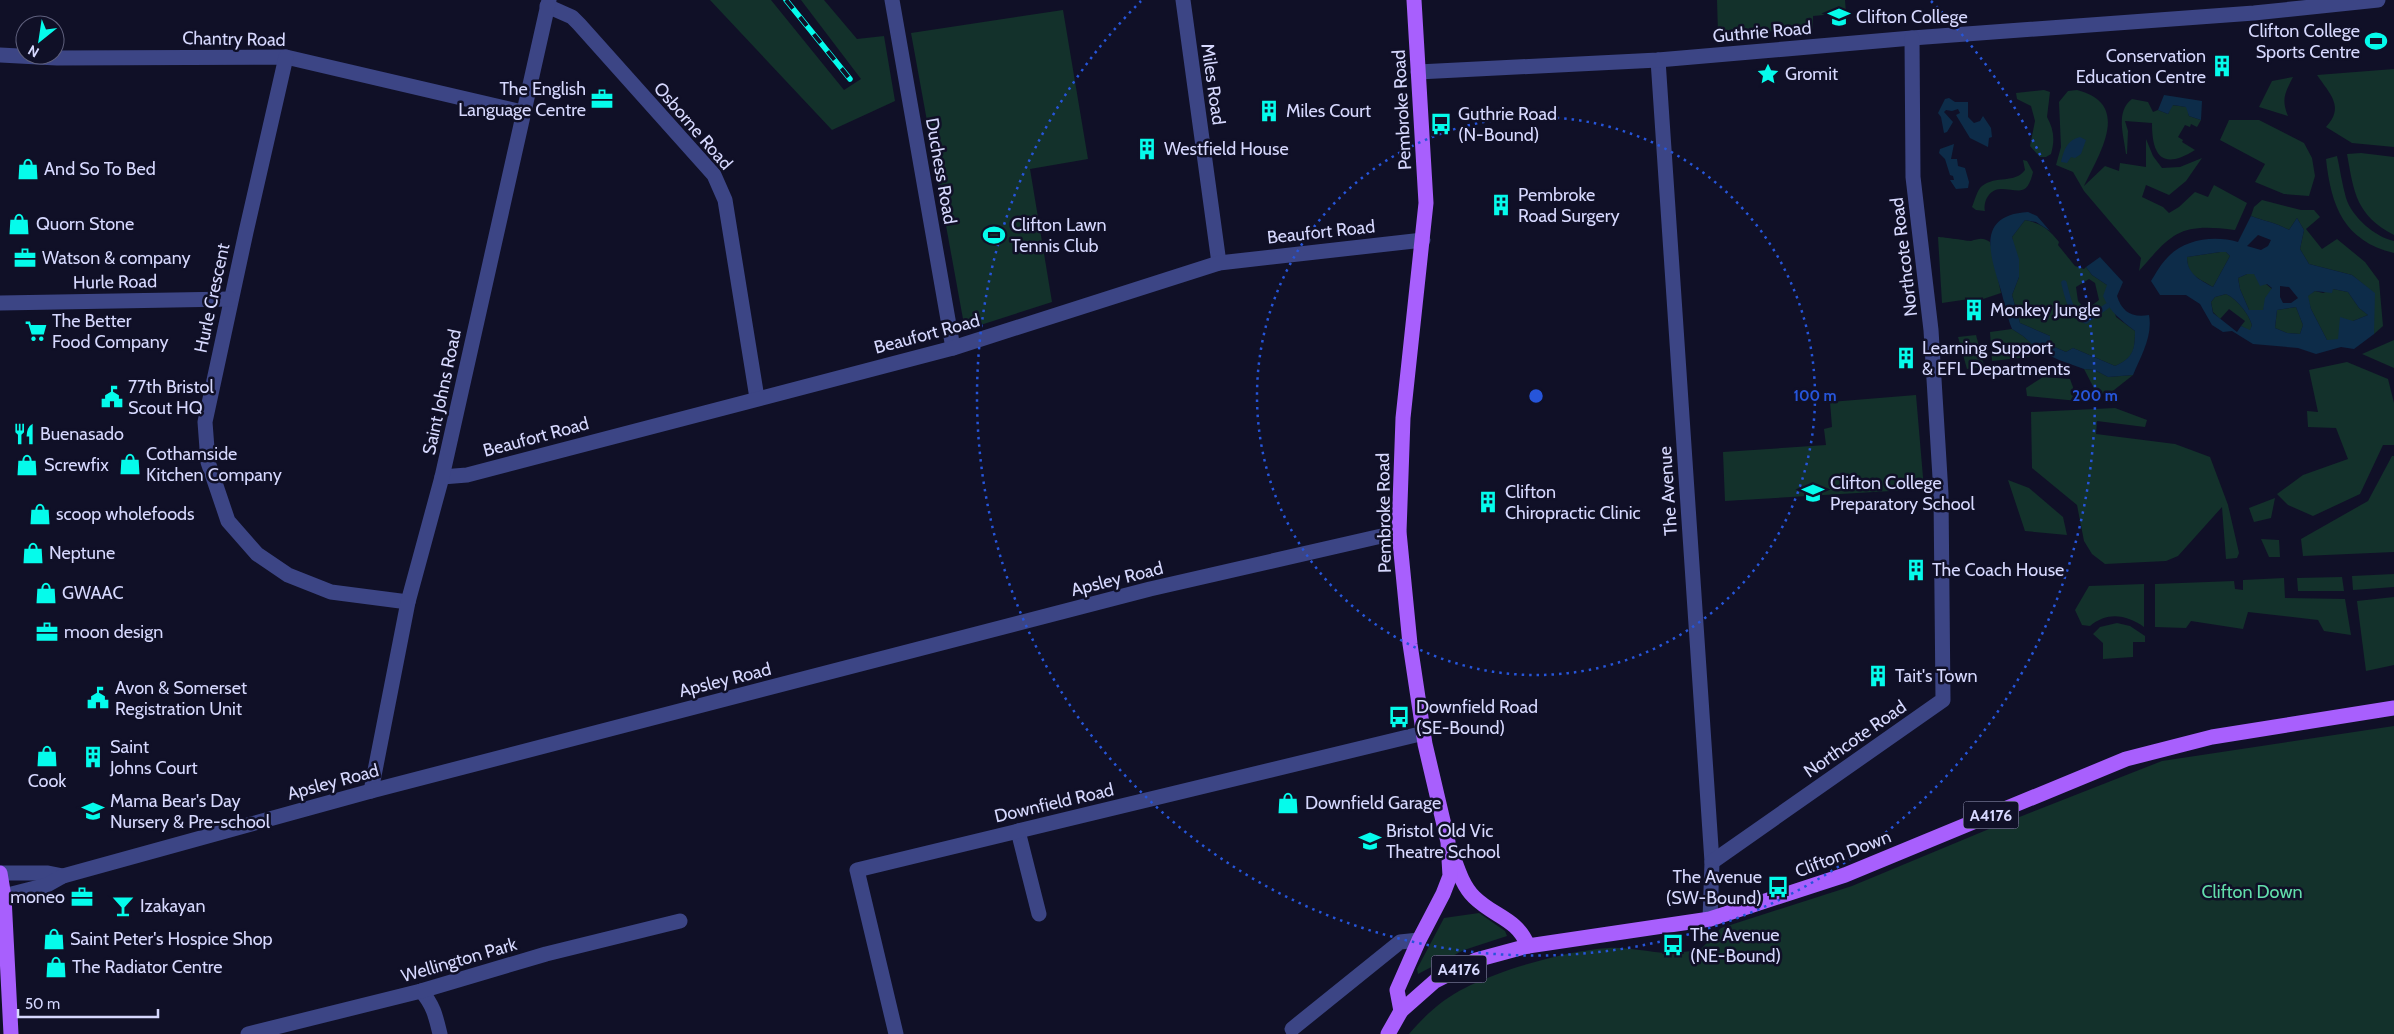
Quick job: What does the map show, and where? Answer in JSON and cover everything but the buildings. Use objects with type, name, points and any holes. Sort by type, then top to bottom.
[{"type":"main road","name":"Pembroke Road","points":[[1401,1011],[1397,990],[1450,876],[1448,842],[1439,810],[1424,733],[1410,644],[1399,532],[1403,418],[1426,203],[1414,0]]},
{"type":"main road","name":"Clifton Down","points":[[1528,946],[1710,919],[1845,875],[2126,759],[2212,737],[2394,708]]},
{"type":"main road","points":[[1448,842],[1461,878],[1473,896],[1491,911],[1518,928],[1528,946]]},
{"type":"main road","points":[[0,873],[11,1034]]},
{"type":"main road","name":"A4176","points":[[1388,1034],[1401,1011],[1435,981],[1476,960],[1528,946]]},
{"type":"street","name":"Duchess Road","points":[[892,0],[953,348]]},
{"type":"street","name":"Miles Road","points":[[1183,0],[1219,262]]},
{"type":"street","name":"Guthrie Road","points":[[1418,72],[1658,60],[1912,38],[2254,13],[2378,0]]},
{"type":"street","name":"Saint Johns Road","points":[[371,791],[408,602],[442,476],[522,112],[548,3]]},
{"type":"street","name":"Osborne Road","points":[[548,3],[572,17],[579,24],[714,175],[720,186],[727,209],[757,398]]},
{"type":"street","name":"Northcote Road","points":[[1712,862],[1942,700],[1941,494],[1931,330],[1914,177],[1912,38]]},
{"type":"street","name":"Chantry Road","points":[[0,55],[57,58],[286,57],[522,112]]},
{"type":"street","name":"Hurle Crescent","points":[[286,57],[205,422],[208,462],[228,521],[257,554],[288,575],[331,592],[408,602]]},
{"type":"street","name":"The Avenue","points":[[1658,60],[1712,862],[1710,919]]},
{"type":"street","name":"Beaufort Road","points":[[442,476],[467,474],[953,348],[1219,262],[1423,240]]},
{"type":"street","name":"Hurle Road","points":[[0,303],[231,299]]},
{"type":"street","name":"Apsley Road","points":[[2,897],[47,885],[63,876],[371,791],[1150,589],[1399,532]]},
{"type":"street","name":"Downfield Road","points":[[896,1034],[857,870],[1424,733]]},
{"type":"street","points":[[1018,831],[1039,914]]},
{"type":"street","name":"Apsley Road","points":[[0,873],[48,873],[63,876]]},
{"type":"street","name":"Wellington Park","points":[[248,1034],[421,991],[546,954],[680,921]]},
{"type":"street","points":[[1292,1030],[1400,942],[1419,940]]},
{"type":"street","points":[[421,991],[434,1010],[440,1034]]},
{"type":"green space","points":[[710,0],[771,0],[844,90],[861,79],[801,0],[824,0],[857,39],[884,36],[895,101],[832,130]]},
{"type":"green space","points":[[1717,0],[1845,0],[1846,13],[1813,16],[1813,30],[1718,33]]},
{"type":"green space","name":"Clifton Lawn Tennis Club","points":[[1063,10],[1088,159],[1030,169],[1052,302],[965,330],[911,33]]},
{"type":"green space","points":[[2394,69],[2394,147],[2352,143],[2326,127],[2332,120],[2335,107],[2334,101],[2317,75]]},
{"type":"green space","points":[[2293,77],[2284,100],[2288,116],[2259,107],[2272,81]]},
{"type":"green space","points":[[2044,90],[2050,92],[2047,117],[2051,126],[2053,144],[2051,154],[2046,157],[2040,157],[2030,146],[2035,121],[2031,106],[2017,99],[2016,93]]},
{"type":"green space","points":[[2077,90],[2094,97],[2104,106],[2108,118],[2103,144],[2084,186],[2105,166],[2119,171],[2120,163],[2146,167],[2146,139],[2153,156],[2162,168],[2180,167],[2202,158],[2186,181],[2169,195],[2146,185],[2142,197],[2163,207],[2169,213],[2179,207],[2195,192],[2208,197],[2214,185],[2247,203],[2235,230],[2202,228],[2179,233],[2161,247],[2139,271],[2141,258],[2084,191],[2073,172],[2056,165],[2061,147],[2059,102],[2068,91]]},
{"type":"green space","points":[[2132,99],[2148,102],[2153,112],[2158,110],[2168,114],[2172,105],[2187,107],[2189,116],[2201,120],[2197,127],[2191,124],[2190,127],[2185,125],[2178,137],[2183,140],[2182,142],[2195,150],[2175,159],[2162,157],[2157,152],[2154,144],[2152,123],[2125,121],[2128,131],[2126,154],[2122,117],[2127,104]]},
{"type":"green space","points":[[2229,120],[2259,120],[2304,143],[2312,158],[2315,176],[2309,196],[2284,194],[2255,182],[2265,164],[2220,140]]},
{"type":"green space","points":[[2361,153],[2394,157],[2394,235],[2372,219],[2359,202],[2347,154]]},
{"type":"green space","points":[[2337,156],[2346,198],[2353,212],[2372,231],[2394,241],[2394,253],[2363,240],[2343,219],[2332,192],[2326,159]]},
{"type":"green space","points":[[2023,160],[2027,161],[2033,172],[2031,180],[2025,189],[1993,191],[1985,204],[1985,211],[1976,210],[1972,207],[1977,193],[1982,186],[1993,181],[2016,177],[2021,174],[2025,170]]},
{"type":"green space","points":[[2262,200],[2301,210],[2314,210],[2320,217],[2306,229],[2322,249],[2337,239],[2365,262],[2379,281],[2383,326],[2374,334],[2374,293],[2352,275],[2309,264],[2300,249],[2304,230],[2297,218],[2289,230],[2251,216],[2254,207]]},
{"type":"green space","points":[[2025,220],[2040,225],[2055,237],[2059,242],[2058,245],[2075,266],[2084,269],[2086,267],[2092,275],[2107,285],[2116,317],[2135,331],[2134,348],[2126,360],[2115,366],[2073,348],[2066,352],[2050,345],[2050,336],[2020,323],[2012,295],[2019,277],[2012,237]],"holes":[[[2089,279],[2095,283],[2099,300],[2086,310],[2078,301],[2076,287]]]},
{"type":"green space","points":[[1938,237],[1971,241],[1983,239],[1990,242],[2001,293],[1980,300],[1976,298],[1942,303]]},
{"type":"green space","points":[[2226,252],[2230,256],[2213,287],[2195,276],[2189,268],[2187,257]]},
{"type":"green space","points":[[2247,274],[2254,274],[2272,289],[2263,310],[2249,310],[2240,289],[2238,278]]},
{"type":"green space","points":[[2333,289],[2348,292],[2359,308],[2368,315],[2353,321],[2338,340],[2327,340],[2311,309],[2307,296],[2315,291],[2323,293]]},
{"type":"green space","points":[[2226,294],[2234,299],[2245,311],[2252,325],[2250,331],[2241,326],[2245,321],[2229,309],[2220,319],[2213,312],[2211,302],[2215,297]]},
{"type":"green space","points":[[2296,307],[2303,325],[2300,334],[2287,333],[2275,328],[2277,310]]},
{"type":"green space","points":[[2012,329],[2037,348],[2029,357],[1992,361],[1990,332]]},
{"type":"green space","points":[[1976,335],[1984,366],[1967,369],[1958,337]]},
{"type":"green space","points":[[2394,340],[2394,368],[2362,354]]},
{"type":"green space","points":[[2347,362],[2388,379],[2394,403],[2394,445],[2383,445],[2360,494],[2313,516],[2288,505],[2277,494],[2303,475],[2348,459],[2336,428],[2308,427],[2307,411],[2318,412],[2309,370]]},
{"type":"green space","points":[[2084,369],[2095,370],[2108,377],[2133,375],[2109,394],[2097,394]]},
{"type":"green space","points":[[2043,377],[2070,379],[2078,401],[2027,396],[2026,388]]},
{"type":"green space","points":[[1916,395],[1924,489],[1725,501],[1723,452],[1826,445],[1824,429],[1832,427],[1830,402]]},
{"type":"green space","points":[[2115,408],[2147,420],[2145,427],[2097,421],[2096,434],[2175,444],[2210,457],[2228,505],[2239,553],[2237,558],[2226,559],[2222,507],[2178,556],[2166,561],[2105,564],[2092,554],[2084,541],[2077,505],[2032,468],[2031,412]]},
{"type":"green space","points":[[2392,456],[2394,456],[2394,552],[2303,556],[2301,539],[2368,501]]},
{"type":"green space","points":[[2008,480],[2029,488],[2063,517],[2067,535],[2025,531]]},
{"type":"green space","points":[[2275,498],[2271,518],[2254,522],[2249,508]]},
{"type":"green space","points":[[2261,539],[2279,540],[2280,557],[2269,557]]},
{"type":"green space","points":[[2394,574],[2394,587],[2353,590],[2352,576]]},
{"type":"green space","points":[[2342,577],[2344,591],[2298,591],[2297,578]]},
{"type":"green space","points":[[2284,578],[2285,598],[2345,599],[2351,635],[2324,631],[2318,620],[2248,612],[2243,629],[2191,621],[2186,628],[2155,627],[2155,584],[2234,581],[2235,589],[2243,590],[2243,580]]},
{"type":"green space","points":[[2144,584],[2144,627],[2124,617],[2117,616],[2104,618],[2090,626],[2082,625],[2075,610],[2089,586]]},
{"type":"green space","points":[[2394,597],[2394,665],[2366,671],[2357,601]]},
{"type":"green space","points":[[2117,623],[2130,626],[2145,636],[2145,642],[2133,642],[2133,657],[2103,659],[2103,643],[2093,634],[2100,627]]},
{"type":"green space","name":"Clifton Down","points":[[2394,726],[2394,1034],[1409,1034],[1442,1002],[1465,988],[1497,974],[1554,957],[1591,950],[1615,948],[1666,953],[1700,950],[1721,928],[1852,886],[1989,829],[2162,761]]},
{"type":"green space","points":[[1479,913],[1505,931],[1507,936],[1464,950],[1418,974],[1417,969],[1444,918]]},
{"type":"water","points":[[2164,95],[2202,101],[2201,120],[2189,116],[2186,107],[2173,105],[2168,114],[2158,110]]},
{"type":"water","points":[[1949,98],[1955,102],[1968,102],[1968,117],[1974,123],[1980,121],[1983,116],[1991,128],[1992,137],[1989,138],[1988,147],[1970,138],[1956,115],[1960,113],[1958,109],[1946,110],[1944,112],[1953,122],[1947,132],[1944,133],[1941,117],[1938,113],[1945,99]]},
{"type":"water","points":[[2080,137],[2086,140],[2081,154],[2075,158],[2071,157],[2067,163],[2061,162],[2069,143]]},
{"type":"water","points":[[1954,144],[1951,159],[1957,159],[1958,166],[1965,168],[1969,182],[1968,188],[1956,189],[1950,180],[1954,180],[1953,176],[1950,175],[1945,159],[1939,153],[1940,149]]},
{"type":"water","points":[[2028,212],[2037,216],[2050,231],[2036,222],[2025,220],[2012,237],[2019,259],[2019,277],[2012,295],[2020,323],[2050,336],[2050,345],[2066,352],[2073,348],[2115,366],[2126,360],[2132,353],[2135,331],[2109,307],[2103,296],[2107,285],[2092,275],[2086,267],[2100,257],[2123,282],[2117,296],[2125,310],[2133,315],[2149,315],[2148,338],[2133,375],[2108,377],[2095,370],[2084,369],[2059,360],[2040,351],[2012,329],[1992,258],[1991,236],[1994,227],[2001,220],[2012,215]]},
{"type":"water","points":[[2251,216],[2289,230],[2297,218],[2304,230],[2300,249],[2309,264],[2352,275],[2375,293],[2374,334],[2354,349],[2341,347],[2316,354],[2298,348],[2253,344],[2232,331],[2223,332],[2212,325],[2200,304],[2186,295],[2160,295],[2151,281],[2165,260],[2182,247],[2200,240],[2209,239],[2238,242]],"holes":[[[2258,235],[2271,240],[2268,246],[2261,250],[2247,246]],[[2220,252],[2226,252],[2230,256],[2213,287],[2195,276],[2187,257]],[[2247,274],[2254,274],[2260,286],[2267,284],[2272,288],[2265,298],[2263,310],[2249,310],[2240,289],[2238,278]],[[2280,286],[2289,287],[2298,298],[2291,303],[2283,303],[2280,297]],[[2333,289],[2348,292],[2359,308],[2368,315],[2353,321],[2340,317],[2338,339],[2327,340],[2311,309],[2308,296],[2315,291],[2332,293]],[[2226,294],[2230,296],[2248,316],[2252,325],[2250,330],[2241,326],[2237,332],[2213,313],[2211,302],[2215,297]],[[2296,307],[2303,325],[2300,334],[2287,333],[2275,328],[2277,310]]]},
{"type":"waterway","points":[[2064,283],[2071,306],[2077,315],[2086,321],[2107,306]]},
{"type":"railway","points":[[786,0],[850,79]]},
{"type":"place","name":"Clifton College","points":[[1839,17]]},
{"type":"place","name":"Clifton College Sports Centre","points":[[2376,41]]},
{"type":"place","name":"Conservation Education Centre","points":[[2222,66]]},
{"type":"place","name":"Gromit","points":[[1768,74]]},
{"type":"place","name":"The English Language Centre","points":[[602,99]]},
{"type":"place","name":"Miles Court","points":[[1269,111]]},
{"type":"place","name":"Guthrie Road (N-Bound)","points":[[1441,124]]},
{"type":"place","name":"Westfield House","points":[[1147,149]]},
{"type":"place","name":"And So To Bed","points":[[28,169]]},
{"type":"place","name":"Pembroke Road Surgery","points":[[1501,205]]},
{"type":"place","name":"Quorn Stone","points":[[19,224]]},
{"type":"place","name":"Clifton Lawn Tennis Club","points":[[994,235]]},
{"type":"place","name":"Watson & company","points":[[25,258]]},
{"type":"place","name":"Monkey Jungle","points":[[1974,310]]},
{"type":"place","name":"The Better Food Company","points":[[36,331]]},
{"type":"place","name":"Learning Support & EFL Departments","points":[[1906,358]]},
{"type":"place","name":"77th Bristol Scout HQ","points":[[112,397]]},
{"type":"place","name":"Buenasado","points":[[24,434]]},
{"type":"place","name":"Cothamside Kitchen Company","points":[[130,464]]},
{"type":"place","name":"Screwfix","points":[[27,465]]},
{"type":"place","name":"Clifton College Preparatory School","points":[[1813,493]]},
{"type":"place","name":"Clifton Chiropractic Clinic","points":[[1488,502]]},
{"type":"place","name":"scoop wholefoods","points":[[40,514]]},
{"type":"place","name":"Neptune","points":[[33,553]]},
{"type":"place","name":"The Coach House","points":[[1916,570]]},
{"type":"place","name":"GWAAC","points":[[46,593]]},
{"type":"place","name":"moon design","points":[[47,632]]},
{"type":"place","name":"Tait's Town","points":[[1878,676]]},
{"type":"place","name":"Avon & Somerset Registration Unit","points":[[98,698]]},
{"type":"place","name":"Downfield Road (SE-Bound)","points":[[1399,717]]},
{"type":"place","name":"Cook","points":[[47,756]]},
{"type":"place","name":"Saint Johns Court","points":[[93,757]]},
{"type":"place","name":"Downfield Garage","points":[[1288,803]]},
{"type":"place","name":"Mama Bear's Day Nursery & Pre-school","points":[[93,811]]},
{"type":"place","name":"Bristol Old Vic Theatre School","points":[[1370,841]]},
{"type":"place","name":"The Avenue (SW-Bound)","points":[[1778,887]]},
{"type":"place","name":"moneo","points":[[82,897]]},
{"type":"place","name":"Izakayan","points":[[123,906]]},
{"type":"place","name":"Saint Peter's Hospice Shop","points":[[54,939]]},
{"type":"place","name":"The Avenue (NE-Bound)","points":[[1673,945]]},
{"type":"place","name":"The Radiator Centre","points":[[56,967]]}]
